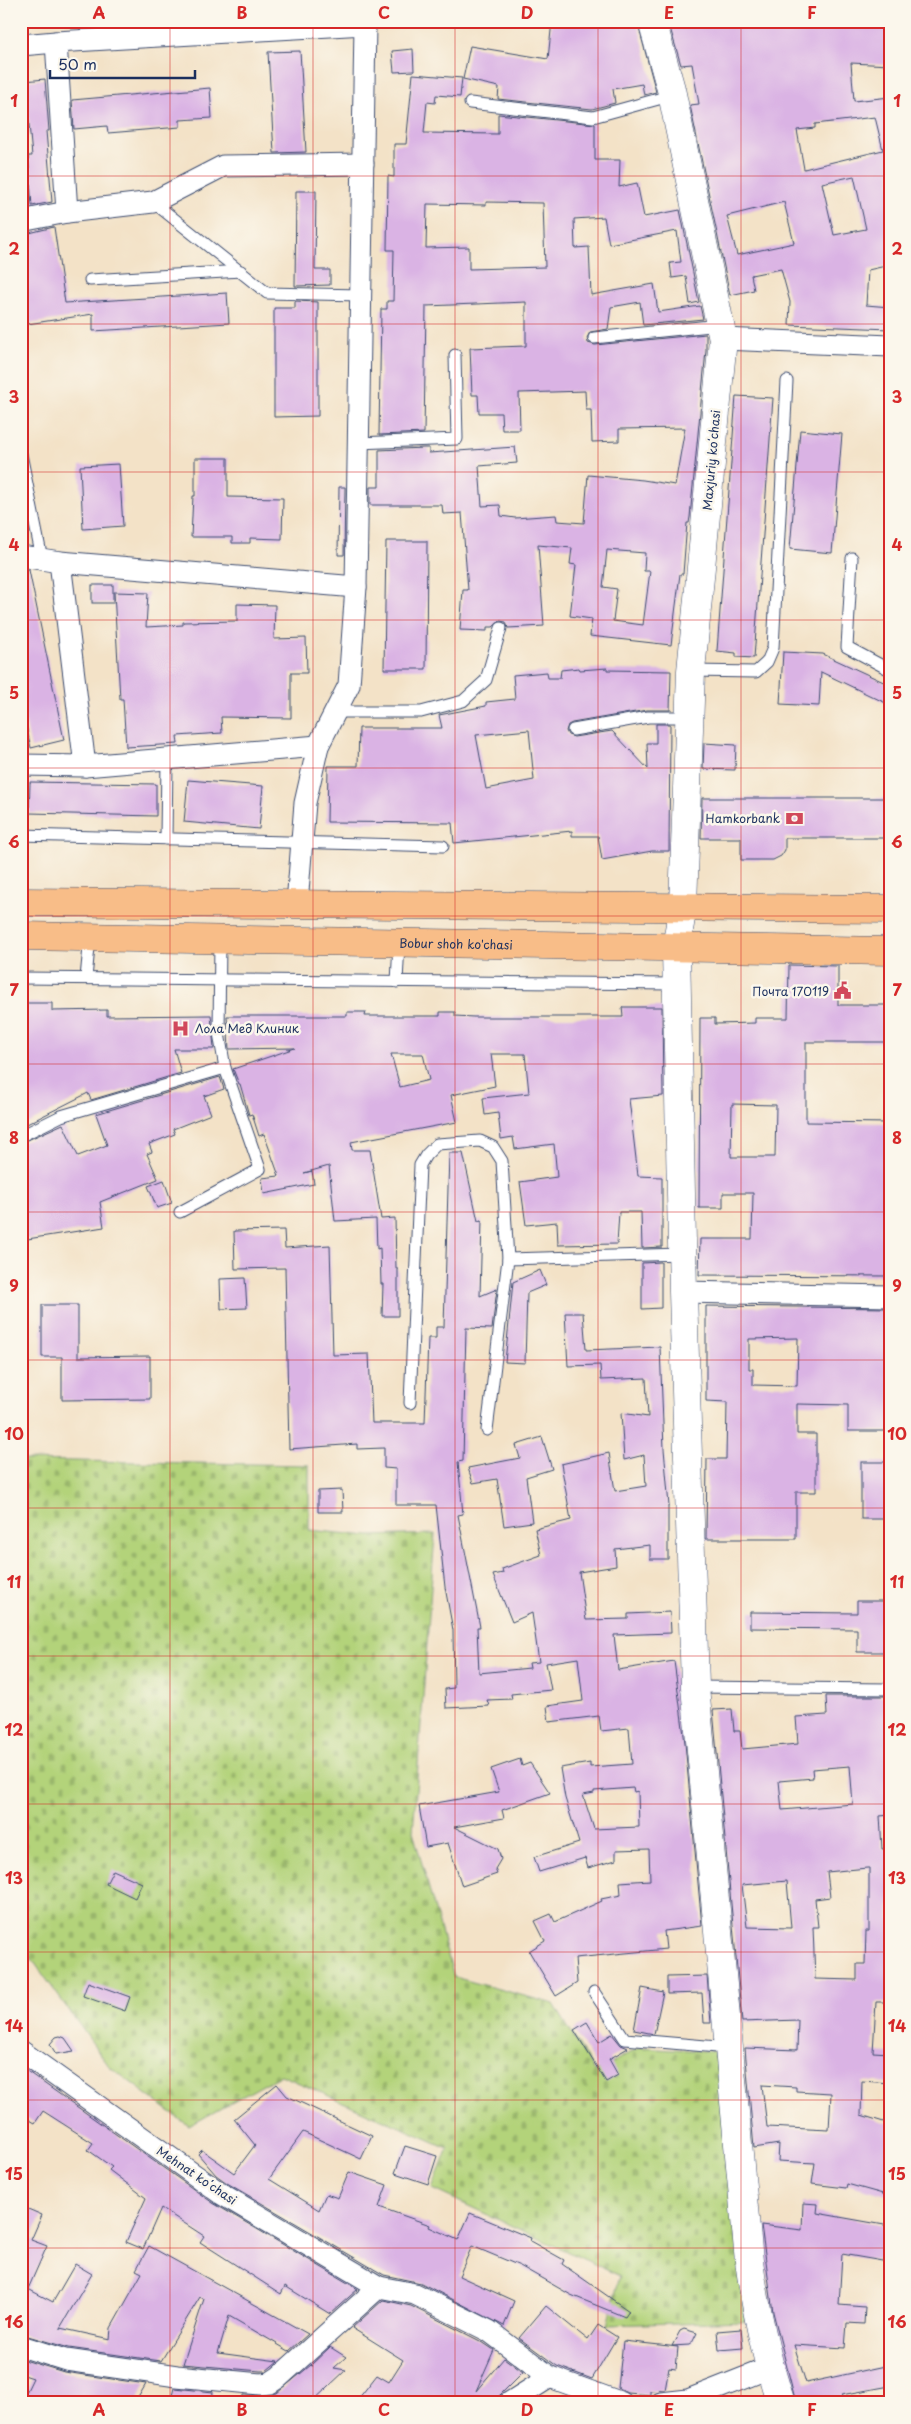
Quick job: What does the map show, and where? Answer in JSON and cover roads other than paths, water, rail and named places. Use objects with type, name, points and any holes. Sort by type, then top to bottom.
[{"type":"main road","points":[[21,902],[890,909]]},
{"type":"main road","name":"Bobur shoh ko'chasi","points":[[21,936],[890,951]]},
{"type":"street","name":"Maxjuriy koʻchasi","points":[[652,21],[673,94],[721,332],[691,671],[683,906],[676,948],[683,1292],[695,1687],[750,2261],[757,2316],[769,2368],[782,2403]]},
{"type":"street","points":[[21,44],[56,42],[90,31],[366,24],[356,587],[349,685],[318,746],[305,803],[298,904]]},
{"type":"street","points":[[56,42],[67,212]]},
{"type":"street","points":[[21,221],[67,212],[153,202],[223,166],[363,164]]},
{"type":"street","points":[[721,332],[890,346]]},
{"type":"street","points":[[21,556],[51,561],[356,587]]},
{"type":"street","points":[[51,561],[85,766]]},
{"type":"street","points":[[21,765],[85,766],[318,746]]},
{"type":"street","points":[[683,1292],[890,1296]]},
{"type":"street","name":"Mehnat koʻchasi","points":[[21,2051],[220,2193],[380,2287],[415,2294],[489,2331],[550,2377],[622,2403]]},
{"type":"street","points":[[21,2346],[75,2362],[177,2376],[260,2384],[270,2383],[380,2287]]},
{"type":"street","points":[[661,2403],[688,2400],[769,2368]]},
{"type":"street","points":[[509,2403],[550,2377]]},
{"type":"lane","points":[[470,103],[593,117],[673,94]]},
{"type":"lane","points":[[153,202],[242,271],[267,293],[360,295]]},
{"type":"lane","points":[[90,280],[242,271]]},
{"type":"lane","points":[[594,338],[721,332]]},
{"type":"lane","points":[[358,444],[457,439],[456,355]]},
{"type":"lane","points":[[691,671],[756,672],[767,662],[773,648],[787,381]]},
{"type":"lane","points":[[21,454],[51,561]]},
{"type":"lane","points":[[852,558],[847,648],[890,670]]},
{"type":"lane","points":[[336,712],[421,712],[463,701],[486,680],[501,628]]},
{"type":"lane","points":[[573,730],[648,717],[690,717]]},
{"type":"lane","points":[[166,839],[167,759]]},
{"type":"lane","points":[[21,835],[443,846]]},
{"type":"lane","points":[[86,978],[90,937]]},
{"type":"lane","points":[[180,1212],[260,1169],[225,1068],[219,1033],[220,940]]},
{"type":"lane","points":[[397,982],[399,943]]},
{"type":"lane","points":[[21,978],[676,984]]},
{"type":"lane","points":[[21,1136],[62,1116],[225,1068]]},
{"type":"lane","points":[[410,1403],[420,1165],[426,1154],[437,1144],[480,1141],[493,1147],[502,1161],[508,1259],[488,1430]]},
{"type":"lane","points":[[508,1259],[682,1254]]},
{"type":"lane","points":[[695,1687],[890,1690]]},
{"type":"lane","points":[[594,1992],[625,2039],[729,2048]]},
{"type":"place","name":"Hamkorbank","points":[[794,818]]},
{"type":"place","name":"Почта 170119","points":[[843,991]]},
{"type":"place","name":"Лола Мед Клиник","points":[[181,1028]]}]
